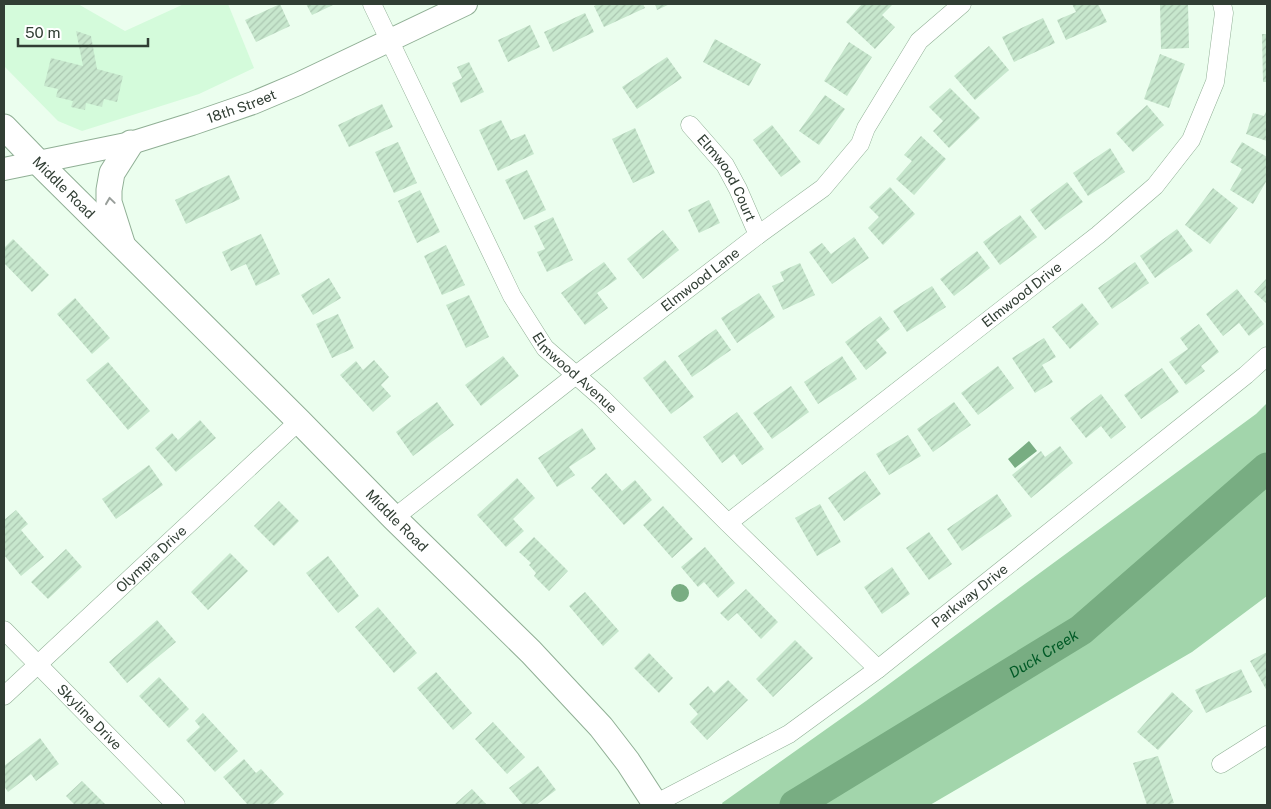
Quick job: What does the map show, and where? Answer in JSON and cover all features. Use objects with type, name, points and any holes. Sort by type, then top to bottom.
[{"type":"main road","name":"Middle Road","points":[[4,127],[394,518],[531,652],[601,727],[628,762],[655,805]]},
{"type":"main road","name":"Middle Road","points":[[124,248],[109,202],[109,190],[112,173],[131,143]]},
{"type":"street","name":"Elmwood Avenue","points":[[372,4],[512,296],[546,348],[602,398],[878,669]]},
{"type":"street","name":"18th Street","points":[[4,169],[131,143],[253,103],[298,84],[466,4]]},
{"type":"street","name":"Elmwood Lane","points":[[394,518],[758,234],[823,188],[860,144],[866,128],[919,41],[962,4]]},
{"type":"street","name":"Elmwood Drive","points":[[728,523],[1098,235],[1155,186],[1192,140],[1215,82],[1224,13],[1222,4]]},
{"type":"street","name":"Elmwood Court","points":[[690,125],[725,165],[758,234]]},
{"type":"street","name":"Parkway Drive","points":[[655,805],[789,734],[878,669],[1239,381],[1267,356]]},
{"type":"street","name":"Olympia Drive","points":[[4,696],[299,421]]},
{"type":"street","name":"Skyline Drive","points":[[4,630],[176,805]]},
{"type":"street","points":[[1221,764],[1267,735]]},
{"type":"shaded area","points":[[4,4],[78,4],[125,31],[184,4],[228,4],[254,68],[199,94],[82,131],[58,121],[4,66]]},
{"type":"shaded area","points":[[1267,403],[1267,596],[1192,652],[930,805],[723,805],[722,803],[866,701],[1256,414]]},
{"type":"shaded area","points":[[1029,441],[1037,451],[1015,468],[1008,459]]},
{"type":"shaded area","points":[[676,584],[684,584],[689,589],[687,600],[676,602],[671,597],[671,589]]},
{"type":"building","points":[[280,4],[290,26],[256,42],[245,20]]},
{"type":"building","points":[[306,4],[335,4],[312,15]]},
{"type":"building","points":[[599,4],[643,4],[645,8],[604,27],[594,6]]},
{"type":"building","points":[[655,4],[670,4],[657,10]]},
{"type":"building","points":[[862,4],[892,5],[882,15],[895,27],[875,49],[846,22]]},
{"type":"building","points":[[1072,4],[1098,4],[1107,22],[1066,40],[1057,20],[1076,12]]},
{"type":"building","points":[[1160,4],[1188,4],[1189,48],[1161,49]]},
{"type":"building","points":[[585,13],[594,32],[553,52],[544,32]]},
{"type":"building","points":[[1043,18],[1055,43],[1014,62],[1002,37]]},
{"type":"building","points":[[530,25],[540,47],[508,62],[498,40]]},
{"type":"building","points":[[76,31],[91,36],[97,69],[123,76],[117,102],[104,99],[102,107],[86,103],[85,110],[71,107],[73,101],[56,97],[58,89],[44,86],[51,58],[83,66]]},
{"type":"building","points":[[1262,34],[1267,34],[1267,82],[1263,82]]},
{"type":"building","points":[[715,39],[761,64],[749,86],[703,62]]},
{"type":"building","points":[[849,42],[872,57],[847,96],[824,81]]},
{"type":"building","points":[[989,46],[1009,70],[975,100],[954,76]]},
{"type":"building","points":[[1160,54],[1185,64],[1169,108],[1144,99]]},
{"type":"building","points":[[667,57],[682,78],[637,109],[622,87]]},
{"type":"building","points":[[469,62],[484,92],[461,103],[452,83],[462,78],[457,67]]},
{"type":"building","points":[[950,88],[980,118],[949,148],[933,131],[943,121],[929,107]]},
{"type":"building","points":[[825,95],[845,109],[819,145],[799,131]]},
{"type":"building","points":[[382,104],[393,127],[349,147],[338,125]]},
{"type":"building","points":[[1147,105],[1164,125],[1133,152],[1116,133]]},
{"type":"building","points":[[1267,109],[1267,141],[1246,134],[1253,113],[1264,116]]},
{"type":"building","points":[[501,120],[511,140],[525,134],[534,154],[498,171],[479,130]]},
{"type":"building","points":[[772,125],[801,162],[781,177],[753,140]]},
{"type":"building","points":[[635,128],[655,173],[633,183],[612,139]]},
{"type":"building","points":[[921,136],[946,159],[914,195],[896,179],[912,161],[904,155]]},
{"type":"building","points":[[398,142],[417,183],[394,193],[375,152]]},
{"type":"building","points":[[1242,142],[1267,157],[1267,180],[1253,204],[1230,190],[1242,169],[1230,162]]},
{"type":"building","points":[[1110,148],[1125,172],[1088,196],[1073,173]]},
{"type":"building","points":[[527,170],[546,210],[524,220],[505,180]]},
{"type":"building","points":[[229,175],[240,199],[186,224],[175,200]]},
{"type":"building","points":[[1067,182],[1083,202],[1045,230],[1030,210]]},
{"type":"building","points":[[890,187],[915,214],[883,245],[868,228],[879,217],[869,207]]},
{"type":"building","points":[[1213,188],[1238,208],[1210,244],[1185,225]]},
{"type":"building","points":[[420,190],[440,232],[417,243],[398,201]]},
{"type":"building","points":[[709,200],[720,223],[699,233],[688,210]]},
{"type":"building","points":[[1020,215],[1037,237],[1000,265],[983,242]]},
{"type":"building","points":[[553,217],[573,260],[547,272],[537,252],[545,249],[534,226]]},
{"type":"building","points":[[1177,229],[1193,251],[1155,278],[1140,256]]},
{"type":"building","points":[[663,230],[679,250],[643,279],[627,259]]},
{"type":"building","points":[[261,234],[280,274],[256,286],[246,264],[231,271],[222,252]]},
{"type":"building","points":[[854,237],[869,258],[832,284],[809,252],[822,243],[831,254]]},
{"type":"building","points":[[13,239],[49,275],[32,292],[4,263],[4,248]]},
{"type":"building","points":[[446,245],[465,285],[442,295],[424,256]]},
{"type":"building","points":[[977,251],[990,268],[954,296],[940,279]]},
{"type":"building","points":[[604,262],[617,279],[597,293],[608,308],[585,325],[561,293]]},
{"type":"building","points":[[1135,262],[1149,283],[1112,309],[1098,288]]},
{"type":"building","points":[[800,263],[815,295],[783,310],[772,286],[784,281],[780,272]]},
{"type":"building","points":[[329,278],[341,298],[313,315],[301,295]]},
{"type":"building","points":[[1267,278],[1267,304],[1254,292]]},
{"type":"building","points":[[932,286],[946,307],[907,332],[893,311]]},
{"type":"building","points":[[1237,289],[1264,324],[1249,336],[1239,323],[1223,336],[1206,314]]},
{"type":"building","points":[[759,293],[775,317],[737,343],[721,318]]},
{"type":"building","points":[[469,295],[489,337],[466,348],[446,305]]},
{"type":"building","points":[[75,298],[110,338],[92,354],[57,314]]},
{"type":"building","points":[[1082,303],[1099,324],[1070,349],[1052,327]]},
{"type":"building","points":[[338,314],[354,348],[332,358],[316,324]]},
{"type":"building","points":[[880,316],[890,329],[876,340],[887,353],[866,370],[845,342]]},
{"type":"building","points":[[1199,324],[1219,352],[1201,366],[1205,371],[1186,385],[1169,362],[1188,349],[1180,338]]},
{"type":"building","points":[[716,329],[731,350],[692,377],[678,356]]},
{"type":"building","points":[[1044,338],[1056,357],[1042,365],[1053,382],[1035,393],[1012,358]]},
{"type":"building","points":[[503,356],[519,376],[481,406],[465,385]]},
{"type":"building","points":[[842,356],[857,379],[818,404],[804,382]]},
{"type":"building","points":[[374,360],[389,377],[381,385],[391,396],[373,412],[340,375],[356,361],[363,370]]},
{"type":"building","points":[[665,360],[694,397],[671,414],[643,378]]},
{"type":"building","points":[[108,362],[150,411],[128,430],[86,380]]},
{"type":"building","points":[[998,366],[1014,388],[978,415],[961,393]]},
{"type":"building","points":[[1162,368],[1179,392],[1141,419],[1124,395]]},
{"type":"building","points":[[791,386],[809,412],[772,439],[753,413]]},
{"type":"building","points":[[1101,394],[1126,427],[1111,439],[1101,426],[1086,438],[1070,418]]},
{"type":"building","points":[[437,402],[454,425],[413,456],[396,432]]},
{"type":"building","points":[[954,402],[971,425],[933,452],[917,429]]},
{"type":"building","points":[[737,412],[764,449],[742,465],[734,454],[722,463],[703,437]]},
{"type":"building","points":[[200,420],[216,438],[176,472],[155,448],[172,433],[178,440]]},
{"type":"building","points":[[582,428],[596,449],[569,467],[575,475],[557,487],[538,458]]},
{"type":"building","points":[[908,435],[921,456],[889,475],[876,454]]},
{"type":"building","points":[[1060,446],[1073,463],[1031,498],[1012,475],[1041,451],[1045,457]]},
{"type":"building","points":[[149,465],[163,485],[116,519],[102,499]]},
{"type":"building","points":[[865,471],[881,494],[844,521],[828,498]]},
{"type":"building","points":[[606,473],[622,491],[635,480],[652,500],[624,525],[591,488]]},
{"type":"building","points":[[517,478],[535,498],[513,519],[524,531],[506,547],[477,515]]},
{"type":"building","points":[[997,494],[1012,516],[962,551],[947,529]]},
{"type":"building","points":[[279,501],[299,521],[274,546],[254,526]]},
{"type":"building","points":[[820,504],[841,542],[817,556],[795,518]]},
{"type":"building","points":[[663,506],[693,539],[672,558],[643,525]]},
{"type":"building","points":[[16,510],[28,524],[21,530],[44,557],[21,576],[4,555],[4,520]]},
{"type":"building","points":[[929,532],[952,564],[929,580],[906,548]]},
{"type":"building","points":[[534,537],[568,571],[549,591],[534,576],[536,573],[529,565],[531,563],[519,552]]},
{"type":"building","points":[[705,547],[735,583],[718,598],[704,582],[698,587],[681,567]]},
{"type":"building","points":[[66,549],[82,567],[48,599],[31,582]]},
{"type":"building","points":[[230,553],[248,571],[208,610],[191,592]]},
{"type":"building","points":[[328,556],[359,596],[338,613],[306,573]]},
{"type":"building","points":[[892,567],[910,594],[882,614],[864,587]]},
{"type":"building","points":[[746,589],[778,622],[761,639],[737,613],[728,621],[720,613]]},
{"type":"building","points":[[585,592],[619,631],[603,646],[569,606]]},
{"type":"building","points":[[378,607],[417,653],[394,673],[355,627]]},
{"type":"building","points":[[157,620],[176,642],[127,683],[109,662]]},
{"type":"building","points":[[795,640],[813,658],[773,697],[756,679]]},
{"type":"building","points":[[1267,652],[1267,691],[1250,661]]},
{"type":"building","points":[[649,653],[673,678],[659,693],[634,668]]},
{"type":"building","points":[[1241,669],[1252,692],[1206,713],[1195,690]]},
{"type":"building","points":[[436,672],[472,713],[453,730],[417,688]]},
{"type":"building","points":[[159,677],[189,709],[169,728],[139,696]]},
{"type":"building","points":[[728,680],[748,700],[707,740],[690,722],[698,714],[689,704],[708,686],[714,693]]},
{"type":"building","points":[[1172,692],[1193,711],[1158,750],[1137,732]]},
{"type":"building","points":[[203,713],[238,751],[215,772],[186,740],[200,727],[195,721]]},
{"type":"building","points":[[493,722],[525,757],[507,774],[475,739]]},
{"type":"building","points":[[40,738],[59,764],[36,781],[31,774],[8,792],[4,786],[4,766]]},
{"type":"building","points":[[1158,756],[1174,803],[1147,805],[1133,763]]},
{"type":"building","points":[[244,759],[256,773],[261,769],[284,794],[272,805],[248,805],[223,777]]},
{"type":"building","points":[[538,766],[556,790],[536,805],[523,805],[509,788]]},
{"type":"building","points":[[82,781],[106,805],[75,805],[66,796]]},
{"type":"building","points":[[472,789],[487,805],[454,805]]},
{"type":"waterway","name":"Duck Creek","points":[[795,805],[1081,630],[1267,468]]}]
